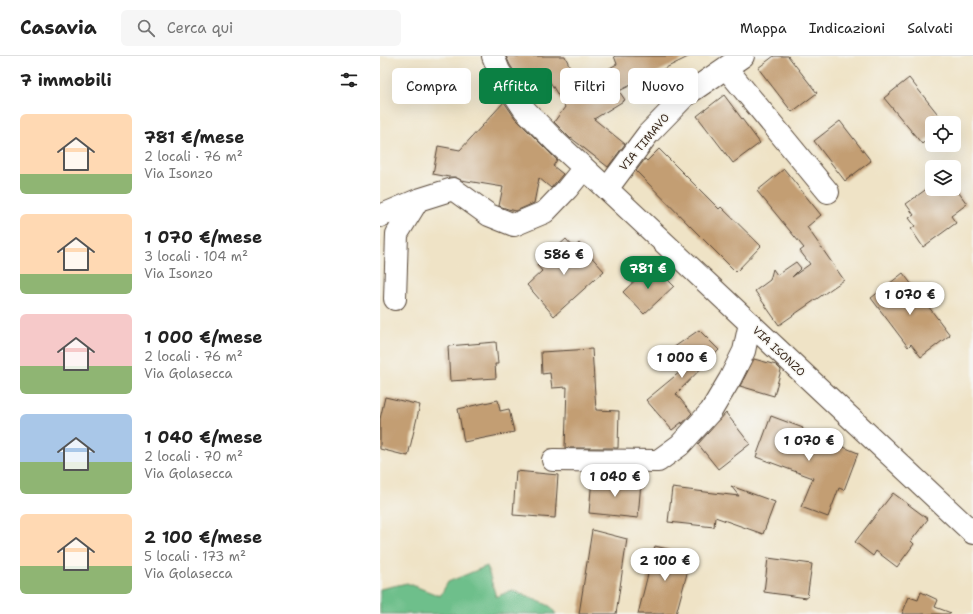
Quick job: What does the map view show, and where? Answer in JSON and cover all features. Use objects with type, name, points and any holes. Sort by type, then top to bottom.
[{"type":"street","name":"VIA ISONZO","points":[[493,56],[499,72],[524,109],[556,142],[973,533]]},
{"type":"street","points":[[734,62],[828,192]]},
{"type":"street","name":"VIA TIMAVO","points":[[606,189],[648,134],[686,95],[734,62]]},
{"type":"street","points":[[380,216],[418,200],[453,189],[489,215],[514,225],[546,212],[567,190],[584,168]]},
{"type":"street","points":[[395,299],[397,234],[418,200]]},
{"type":"street","points":[[553,460],[658,461],[680,445],[711,411],[730,379],[744,350],[750,323]]},
{"type":"green space","points":[[487,566],[496,597],[512,590],[550,606],[556,614],[380,614],[380,589],[407,583],[440,596],[448,582]]},
{"type":"building","points":[[506,56],[565,56],[570,68],[560,68],[560,99],[552,85],[552,68],[512,68]]},
{"type":"building","points":[[614,56],[690,56],[666,68],[628,68],[628,87],[620,91],[620,68],[610,68],[617,64]]},
{"type":"building","points":[[774,56],[788,56],[817,93],[792,112],[758,68]]},
{"type":"building","points":[[909,78],[939,116],[925,116],[925,141],[922,144],[884,98]]},
{"type":"building","points":[[620,92],[625,100],[620,103]]},
{"type":"building","points":[[724,95],[760,143],[733,163],[697,116]]},
{"type":"building","points":[[502,104],[505,104],[515,118],[557,160],[553,166],[563,174],[551,188],[539,178],[534,203],[516,211],[499,206],[503,187],[433,174],[438,146],[460,150]]},
{"type":"building","points":[[563,104],[618,104],[594,119],[625,144],[608,167],[571,139],[554,122],[565,107]]},
{"type":"building","points":[[840,121],[871,161],[845,181],[814,141]]},
{"type":"building","points":[[659,149],[719,209],[721,207],[761,246],[736,272],[636,171],[645,159],[647,161]]},
{"type":"building","points":[[784,169],[821,215],[807,227],[844,280],[779,325],[755,291],[770,280],[773,269],[777,275],[796,262],[801,268],[792,277],[810,264],[800,251],[804,248],[757,191]]},
{"type":"building","points":[[925,190],[925,196],[961,196],[967,204],[951,216],[956,223],[923,247],[911,229],[915,226],[909,218],[914,215],[906,204]]},
{"type":"building","points":[[566,239],[574,248],[579,243],[604,271],[554,316],[527,285],[542,271],[537,265]]},
{"type":"building","points":[[648,268],[655,276],[660,272],[674,286],[644,314],[623,292]]},
{"type":"building","points":[[903,273],[950,335],[921,357],[911,344],[908,347],[871,298]]},
{"type":"building","points":[[699,330],[719,350],[676,394],[692,413],[682,424],[682,422],[672,430],[646,400],[686,367],[670,350]]},
{"type":"building","points":[[496,342],[498,364],[495,364],[496,378],[450,381],[448,346]]},
{"type":"building","points":[[592,349],[596,410],[619,411],[618,448],[565,448],[567,387],[552,388],[550,373],[542,374],[541,352]]},
{"type":"building","points":[[754,359],[776,365],[781,370],[774,396],[740,386]]},
{"type":"building","points":[[385,397],[420,405],[408,456],[380,449],[380,419]]},
{"type":"building","points":[[498,400],[500,411],[509,409],[514,432],[464,442],[458,409]]},
{"type":"building","points":[[726,413],[750,444],[718,469],[698,444]]},
{"type":"building","points":[[771,416],[803,428],[802,430],[858,453],[844,490],[839,488],[828,517],[801,507],[813,478],[756,457]]},
{"type":"building","points":[[516,471],[558,475],[555,518],[513,515]]},
{"type":"building","points":[[592,478],[641,482],[638,518],[589,513]]},
{"type":"building","points":[[731,486],[775,502],[763,534],[715,517],[714,527],[668,522],[672,488],[739,496]]},
{"type":"building","points":[[893,493],[928,519],[911,541],[914,544],[897,567],[876,551],[873,556],[855,542]]},
{"type":"building","points":[[592,530],[627,539],[616,614],[579,614]]},
{"type":"building","points":[[655,546],[692,555],[676,614],[638,614]]},
{"type":"building","points":[[768,558],[812,564],[807,598],[764,592]]},
{"type":"building","points":[[921,592],[938,600],[935,607],[951,613],[902,614],[909,597],[918,600]]}]
